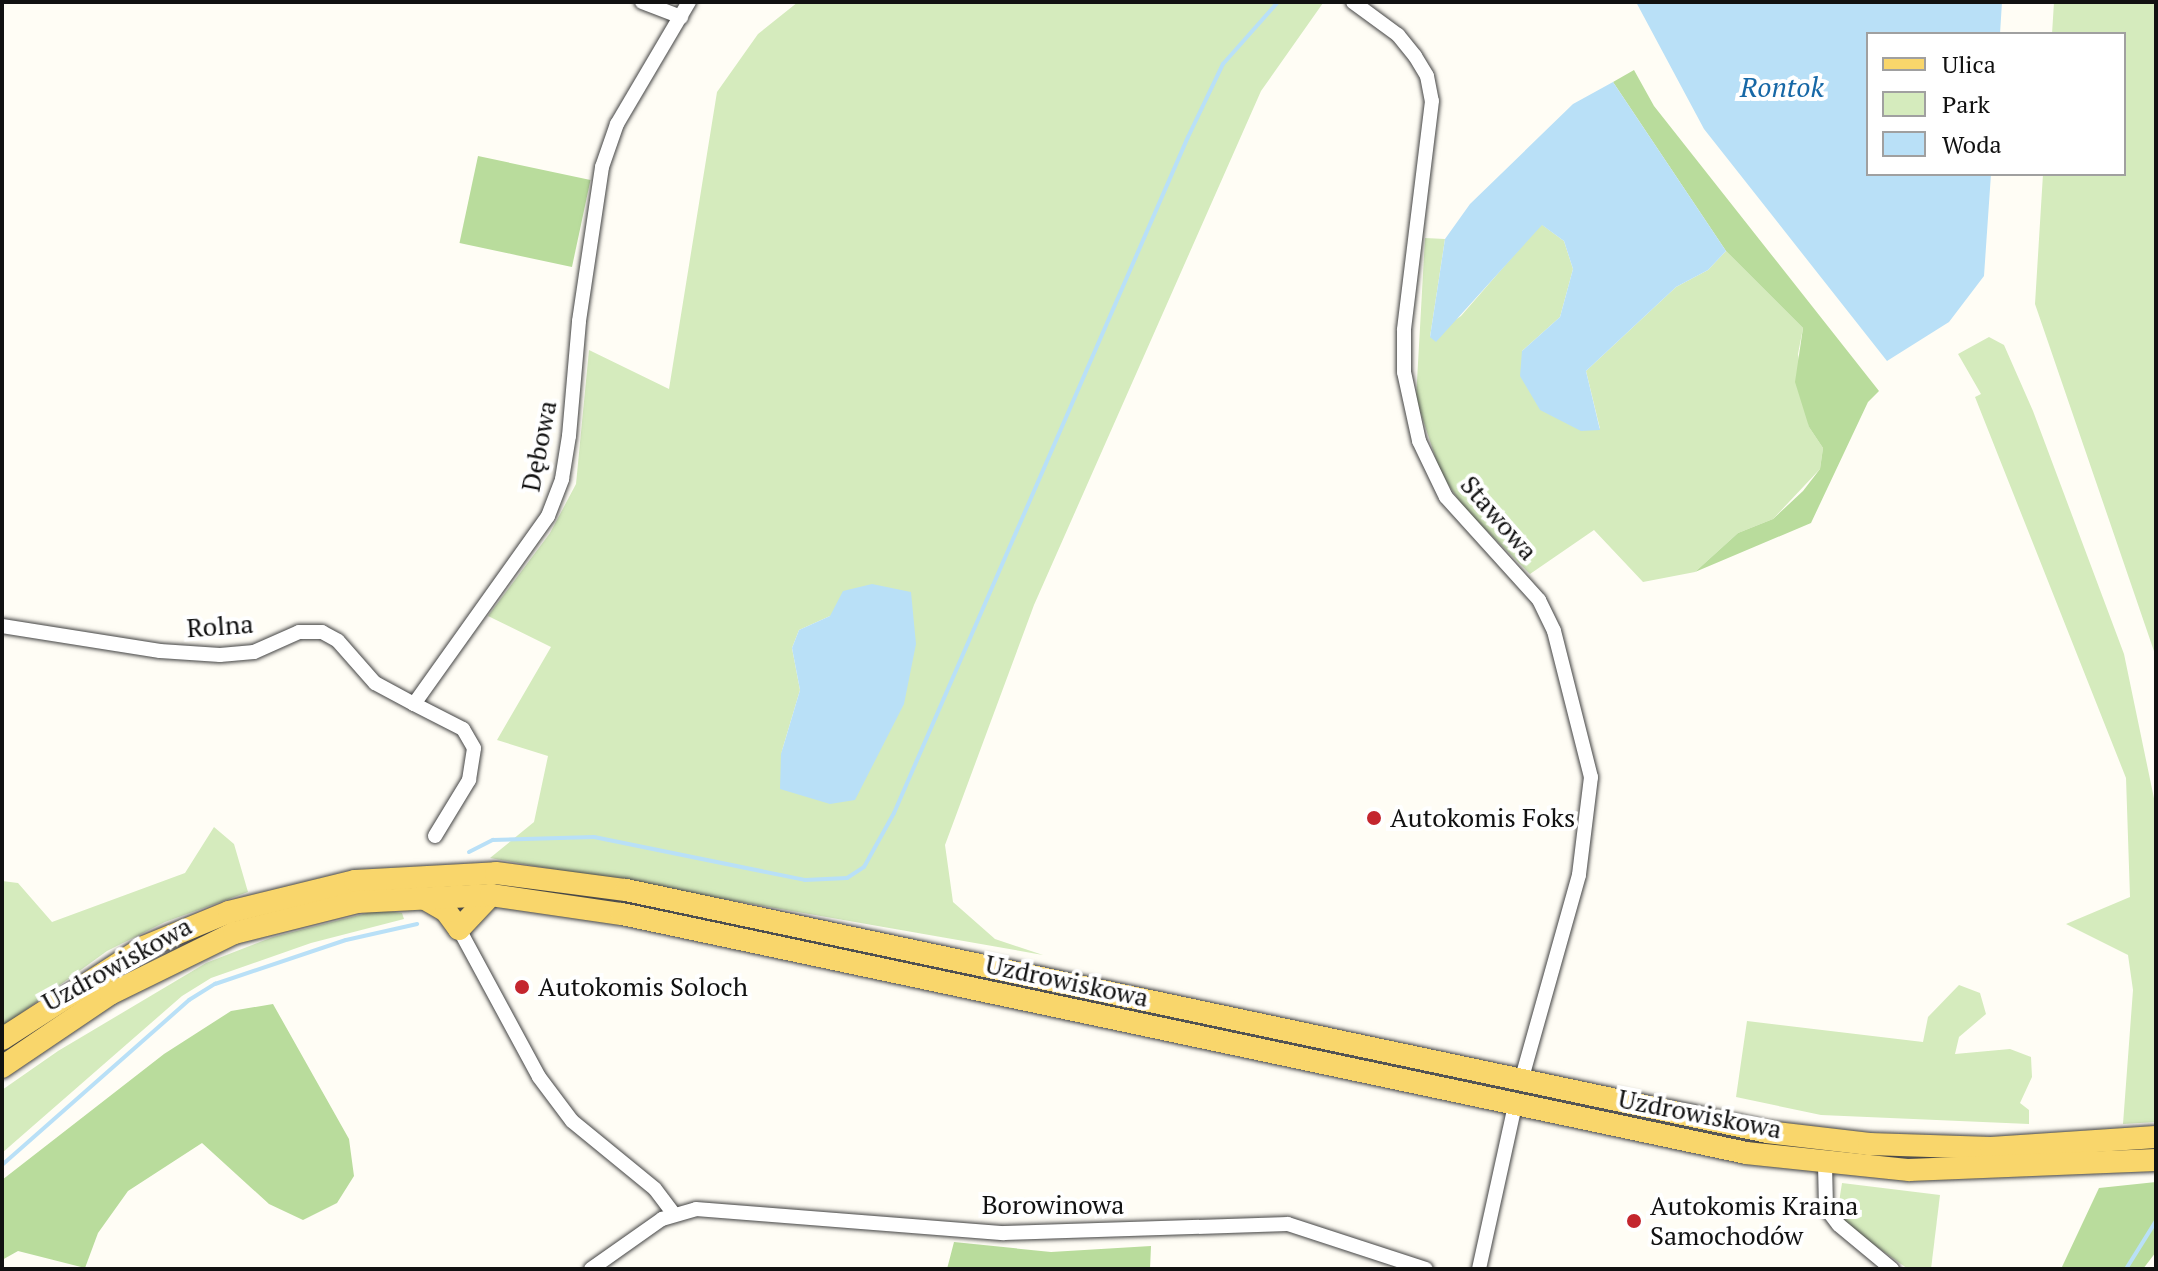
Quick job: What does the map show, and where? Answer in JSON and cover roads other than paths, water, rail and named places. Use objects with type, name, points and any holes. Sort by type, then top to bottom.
[{"type":"main road","name":"Uzdrowiskowa","points":[[2,1039],[144,947],[229,912],[355,881],[496,873],[626,890],[1767,1132],[1869,1144],[1991,1148],[2156,1137]]},
{"type":"main road","name":"Uzdrowiskowa","points":[[2,1067],[110,994],[223,938],[313,910],[419,895],[491,895],[622,914],[1485,1099],[1825,1164],[1991,1170],[2156,1160]]},
{"type":"main road","points":[[419,895],[446,911],[459,929],[491,895]]},
{"type":"main road","points":[[1485,1099],[1521,1082]]},
{"type":"street","points":[[642,2],[681,17]]},
{"type":"street","name":"Dębowa","points":[[414,704],[548,516],[567,451],[579,321],[602,167],[617,124],[689,2]]},
{"type":"street","name":"Stawowa","points":[[1353,2],[1398,35],[1415,56],[1427,76],[1432,101],[1404,330],[1404,372],[1419,441],[1462,519],[1539,600],[1558,644],[1590,769],[1590,813],[1579,875],[1521,1082]]},
{"type":"street","name":"Rolna","points":[[2,626],[160,651],[220,655],[254,652],[299,632],[322,632],[338,641],[375,683],[414,704]]},
{"type":"street","points":[[414,704],[463,729],[474,748],[469,780],[435,836]]},
{"type":"street","points":[[459,929],[539,1077],[572,1121],[655,1189],[674,1214]]},
{"type":"street","points":[[1479,1269],[1515,1105]]},
{"type":"street","points":[[1825,1164],[1826,1208],[1839,1225],[1892,1269]]},
{"type":"street","name":"Borowinowa","points":[[591,1269],[674,1214],[696,1209],[1004,1233],[1288,1224],[1426,1269]]},
{"type":"water","name":"Rontok","points":[[1636,2],[2002,2],[2000,32],[1866,32],[1866,176],[1991,176],[1984,276],[1949,322],[1887,361],[1704,129]]},
{"type":"water","points":[[1613,82],[1726,251],[1708,270],[1676,287],[1586,371],[1600,430],[1581,431],[1540,410],[1520,376],[1522,351],[1560,317],[1573,269],[1564,241],[1542,225],[1436,342],[1430,337],[1445,239],[1470,204],[1573,104]]},
{"type":"water","points":[[872,584],[911,592],[916,644],[904,704],[855,800],[830,804],[780,789],[781,754],[800,690],[792,648],[799,630],[830,616],[843,591]]},
{"type":"waterway","points":[[469,852],[493,840],[594,837],[805,880],[847,878],[864,867],[894,813],[1188,137],[1223,64],[1278,2]]},
{"type":"waterway","points":[[2,1165],[189,1000],[215,984],[346,940],[417,924]]},
{"type":"waterway","points":[[2126,1269],[2156,1221]]},
{"type":"place","name":"Autokomis Foks","points":[[1374,818]]},
{"type":"place","name":"Autokomis Soloch","points":[[522,987]]},
{"type":"place","name":"Autokomis Kraina Samochodów","points":[[1634,1221]]}]
